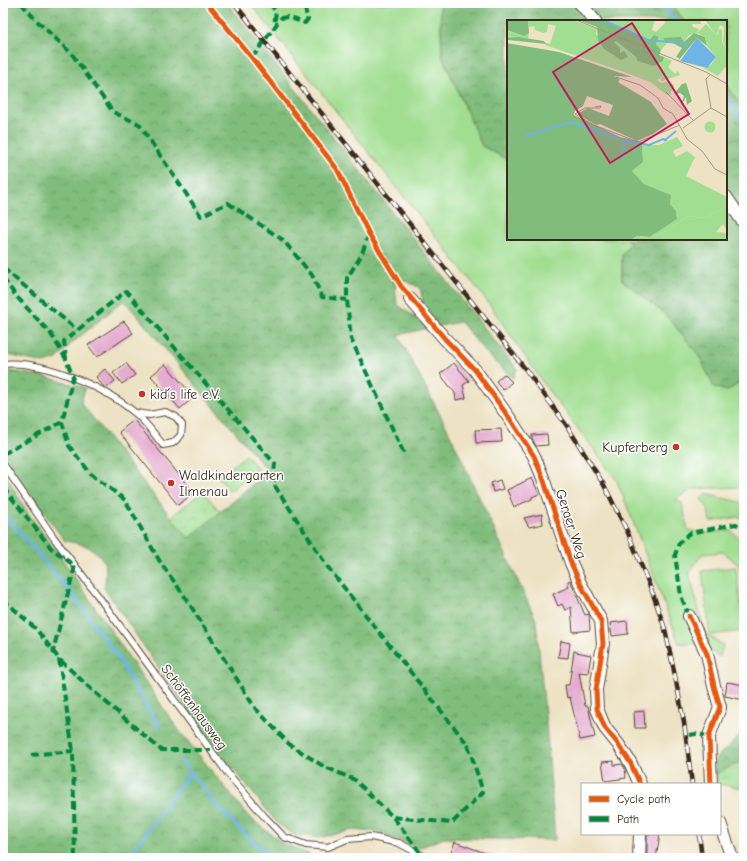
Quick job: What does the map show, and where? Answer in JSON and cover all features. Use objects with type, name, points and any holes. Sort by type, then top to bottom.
[{"type":"street","points":[[580,3],[594,20]]},
{"type":"street","points":[[727,198],[744,223]]},
{"type":"street","name":"Geraer Weg","points":[[410,299],[474,370],[510,419],[534,456],[543,478],[571,563],[581,585],[601,621],[603,644],[596,690],[597,709],[605,728],[630,762],[640,783]]},
{"type":"street","points":[[689,616],[707,654],[720,707],[709,736],[711,783]]},
{"type":"street","points":[[721,826],[732,858]]},
{"type":"street","points":[[639,858],[640,835]]},
{"type":"lane","points":[[3,364],[9,363],[28,365],[63,373],[86,383],[118,400],[136,413],[163,445],[173,443],[181,435],[182,425],[176,417],[165,412],[149,415],[136,413]]},
{"type":"lane","name":"Schöffenhausweg","points":[[3,464],[54,538],[229,775],[284,837],[306,845],[328,847],[347,839],[371,837],[398,844],[427,858]]},
{"type":"green space","points":[[3,3],[227,3],[517,369],[513,379],[485,352],[461,322],[438,326],[424,305],[420,288],[404,280],[395,286],[397,304],[429,328],[398,335],[448,430],[536,620],[548,745],[555,840],[444,838],[418,848],[378,832],[352,830],[319,838],[294,835],[278,824],[202,731],[104,588],[106,577],[103,560],[92,549],[65,541],[18,478],[3,450],[3,370],[42,376],[85,388],[81,403],[189,538],[268,471],[124,300],[71,344],[57,359],[44,363],[3,354]]},
{"type":"green space","points":[[250,3],[440,3],[442,56],[482,146],[507,159],[507,240],[628,240],[630,244],[622,255],[622,280],[665,314],[699,355],[714,387],[728,391],[744,379],[744,487],[692,489],[675,500],[682,503],[688,530],[704,533],[730,530],[744,543],[744,582],[739,566],[724,552],[702,554],[689,573],[705,633],[723,645],[720,657],[698,644],[679,643],[617,481],[548,390],[487,301]]},
{"type":"green space","points":[[440,3],[672,3],[683,20],[507,20],[507,159],[482,146],[442,55]]},
{"type":"green space","points":[[672,3],[744,3],[744,110],[727,85],[727,20],[683,20]]},
{"type":"green space","points":[[727,85],[744,110],[744,379],[728,391],[714,387],[699,355],[665,314],[622,280],[622,255],[630,244],[628,240],[727,240]]},
{"type":"green space","points":[[246,455],[258,469],[230,491],[219,477]]},
{"type":"green space","points":[[3,471],[26,510],[65,563],[177,728],[249,817],[284,844],[309,854],[306,858],[3,858]]},
{"type":"green space","points":[[203,491],[220,512],[189,538],[171,517]]},
{"type":"green space","points":[[706,494],[744,503],[744,518],[738,517],[710,522],[708,508],[701,499]]},
{"type":"green space","points":[[736,567],[744,631],[710,635],[702,571]]},
{"type":"green space","points":[[744,733],[744,760],[716,774],[715,759]]},
{"type":"green space","points":[[744,760],[744,788],[718,783],[716,774]]},
{"type":"building","points":[[124,321],[133,333],[97,357],[88,345]]},
{"type":"building","points":[[126,363],[135,375],[122,384],[113,373]]},
{"type":"building","points":[[454,363],[469,381],[463,385],[466,398],[456,400],[455,393],[440,374]]},
{"type":"building","points":[[165,364],[194,397],[180,409],[151,376]]},
{"type":"building","points":[[105,369],[115,381],[106,388],[96,377]]},
{"type":"building","points":[[504,374],[512,382],[503,390],[496,381]]},
{"type":"building","points":[[134,420],[194,493],[178,505],[119,432]]},
{"type":"building","points":[[501,429],[502,442],[476,443],[475,430]]},
{"type":"building","points":[[547,434],[548,445],[536,446],[532,439],[532,435]]},
{"type":"building","points":[[532,478],[539,494],[532,497],[532,499],[514,507],[507,490]]},
{"type":"building","points":[[500,480],[503,489],[493,492],[491,483]]},
{"type":"building","points":[[542,514],[543,524],[529,527],[524,518]]},
{"type":"building","points":[[570,580],[585,615],[589,614],[590,630],[573,632],[571,607],[565,610],[562,604],[558,606],[553,594],[569,587],[568,581]]},
{"type":"building","points":[[627,621],[628,634],[612,636],[610,623]]},
{"type":"building","points":[[561,641],[570,643],[568,658],[558,657]]},
{"type":"building","points":[[574,651],[591,655],[588,673],[579,672],[585,706],[588,706],[595,737],[580,740],[570,697],[567,698],[565,685],[569,685]]},
{"type":"building","points":[[727,682],[744,685],[744,700],[725,696]]},
{"type":"building","points":[[644,711],[645,728],[635,728],[634,712]]},
{"type":"building","points":[[614,761],[614,765],[622,764],[625,769],[626,778],[605,781],[602,762]]},
{"type":"building","points":[[647,835],[660,835],[656,858],[647,858]]},
{"type":"building","points":[[455,842],[496,857],[496,858],[449,858]]},
{"type":"waterway","points":[[662,3],[673,20]]},
{"type":"waterway","points":[[727,98],[740,117],[744,119]]},
{"type":"waterway","points":[[3,513],[70,591],[117,656],[159,727]]},
{"type":"waterway","points":[[181,760],[217,806],[255,844],[274,858]]},
{"type":"waterway","points":[[128,858],[190,772]]},
{"type":"railway","points":[[234,3],[526,370],[567,426],[604,485],[628,533],[653,594],[665,629],[684,722],[692,783]]},
{"type":"railway","points":[[699,835],[702,858]]},
{"type":"marked path","points":[[21,3],[34,18],[72,54],[113,112],[139,124],[201,216],[228,203],[283,240],[312,275],[322,297],[347,300]]},
{"type":"marked path","points":[[270,3],[276,12],[274,25]]},
{"type":"marked path","points":[[252,58],[281,18],[287,17],[305,23],[308,19],[303,3]]},
{"type":"marked path","points":[[369,234],[361,256],[347,278],[347,300],[351,339],[405,456]]},
{"type":"marked path","points":[[3,268],[77,330]]},
{"type":"marked path","points":[[3,278],[16,296],[51,334],[66,359],[73,377],[62,422],[69,446],[91,474],[125,500],[159,560],[187,600],[255,708],[289,744],[323,766],[355,780],[393,817],[422,855]]},
{"type":"marked path","points":[[66,359],[64,341],[126,291],[275,464],[273,483],[327,566],[468,745],[483,792],[452,823],[393,817]]},
{"type":"marked path","points":[[3,454],[62,422]]},
{"type":"marked path","points":[[3,487],[51,548],[75,566],[53,651]]},
{"type":"marked path","points":[[689,616],[681,596],[675,555],[679,543],[690,533],[736,524],[744,529]]},
{"type":"marked path","points":[[3,599],[37,630],[59,659],[161,750],[211,750]]},
{"type":"marked path","points":[[59,659],[73,751],[75,858]]},
{"type":"marked path","points":[[689,735],[696,734],[709,736]]},
{"type":"marked path","points":[[31,755],[73,751]]},
{"type":"cycle path","points":[[207,3],[252,58],[337,169],[369,234],[401,286],[445,339],[475,370],[534,456],[543,478],[571,563],[581,585],[601,621],[603,644],[596,690],[597,709],[605,728],[630,762],[640,783]]},
{"type":"cycle path","points":[[689,616],[707,654],[720,707],[709,736],[711,783]]},
{"type":"place","name":"kid´s life e.V.","points":[[142,394]]},
{"type":"place","name":"Kupferberg","points":[[676,447]]},
{"type":"place","name":"Waldkindergarten Ilmenau","points":[[171,483]]}]
